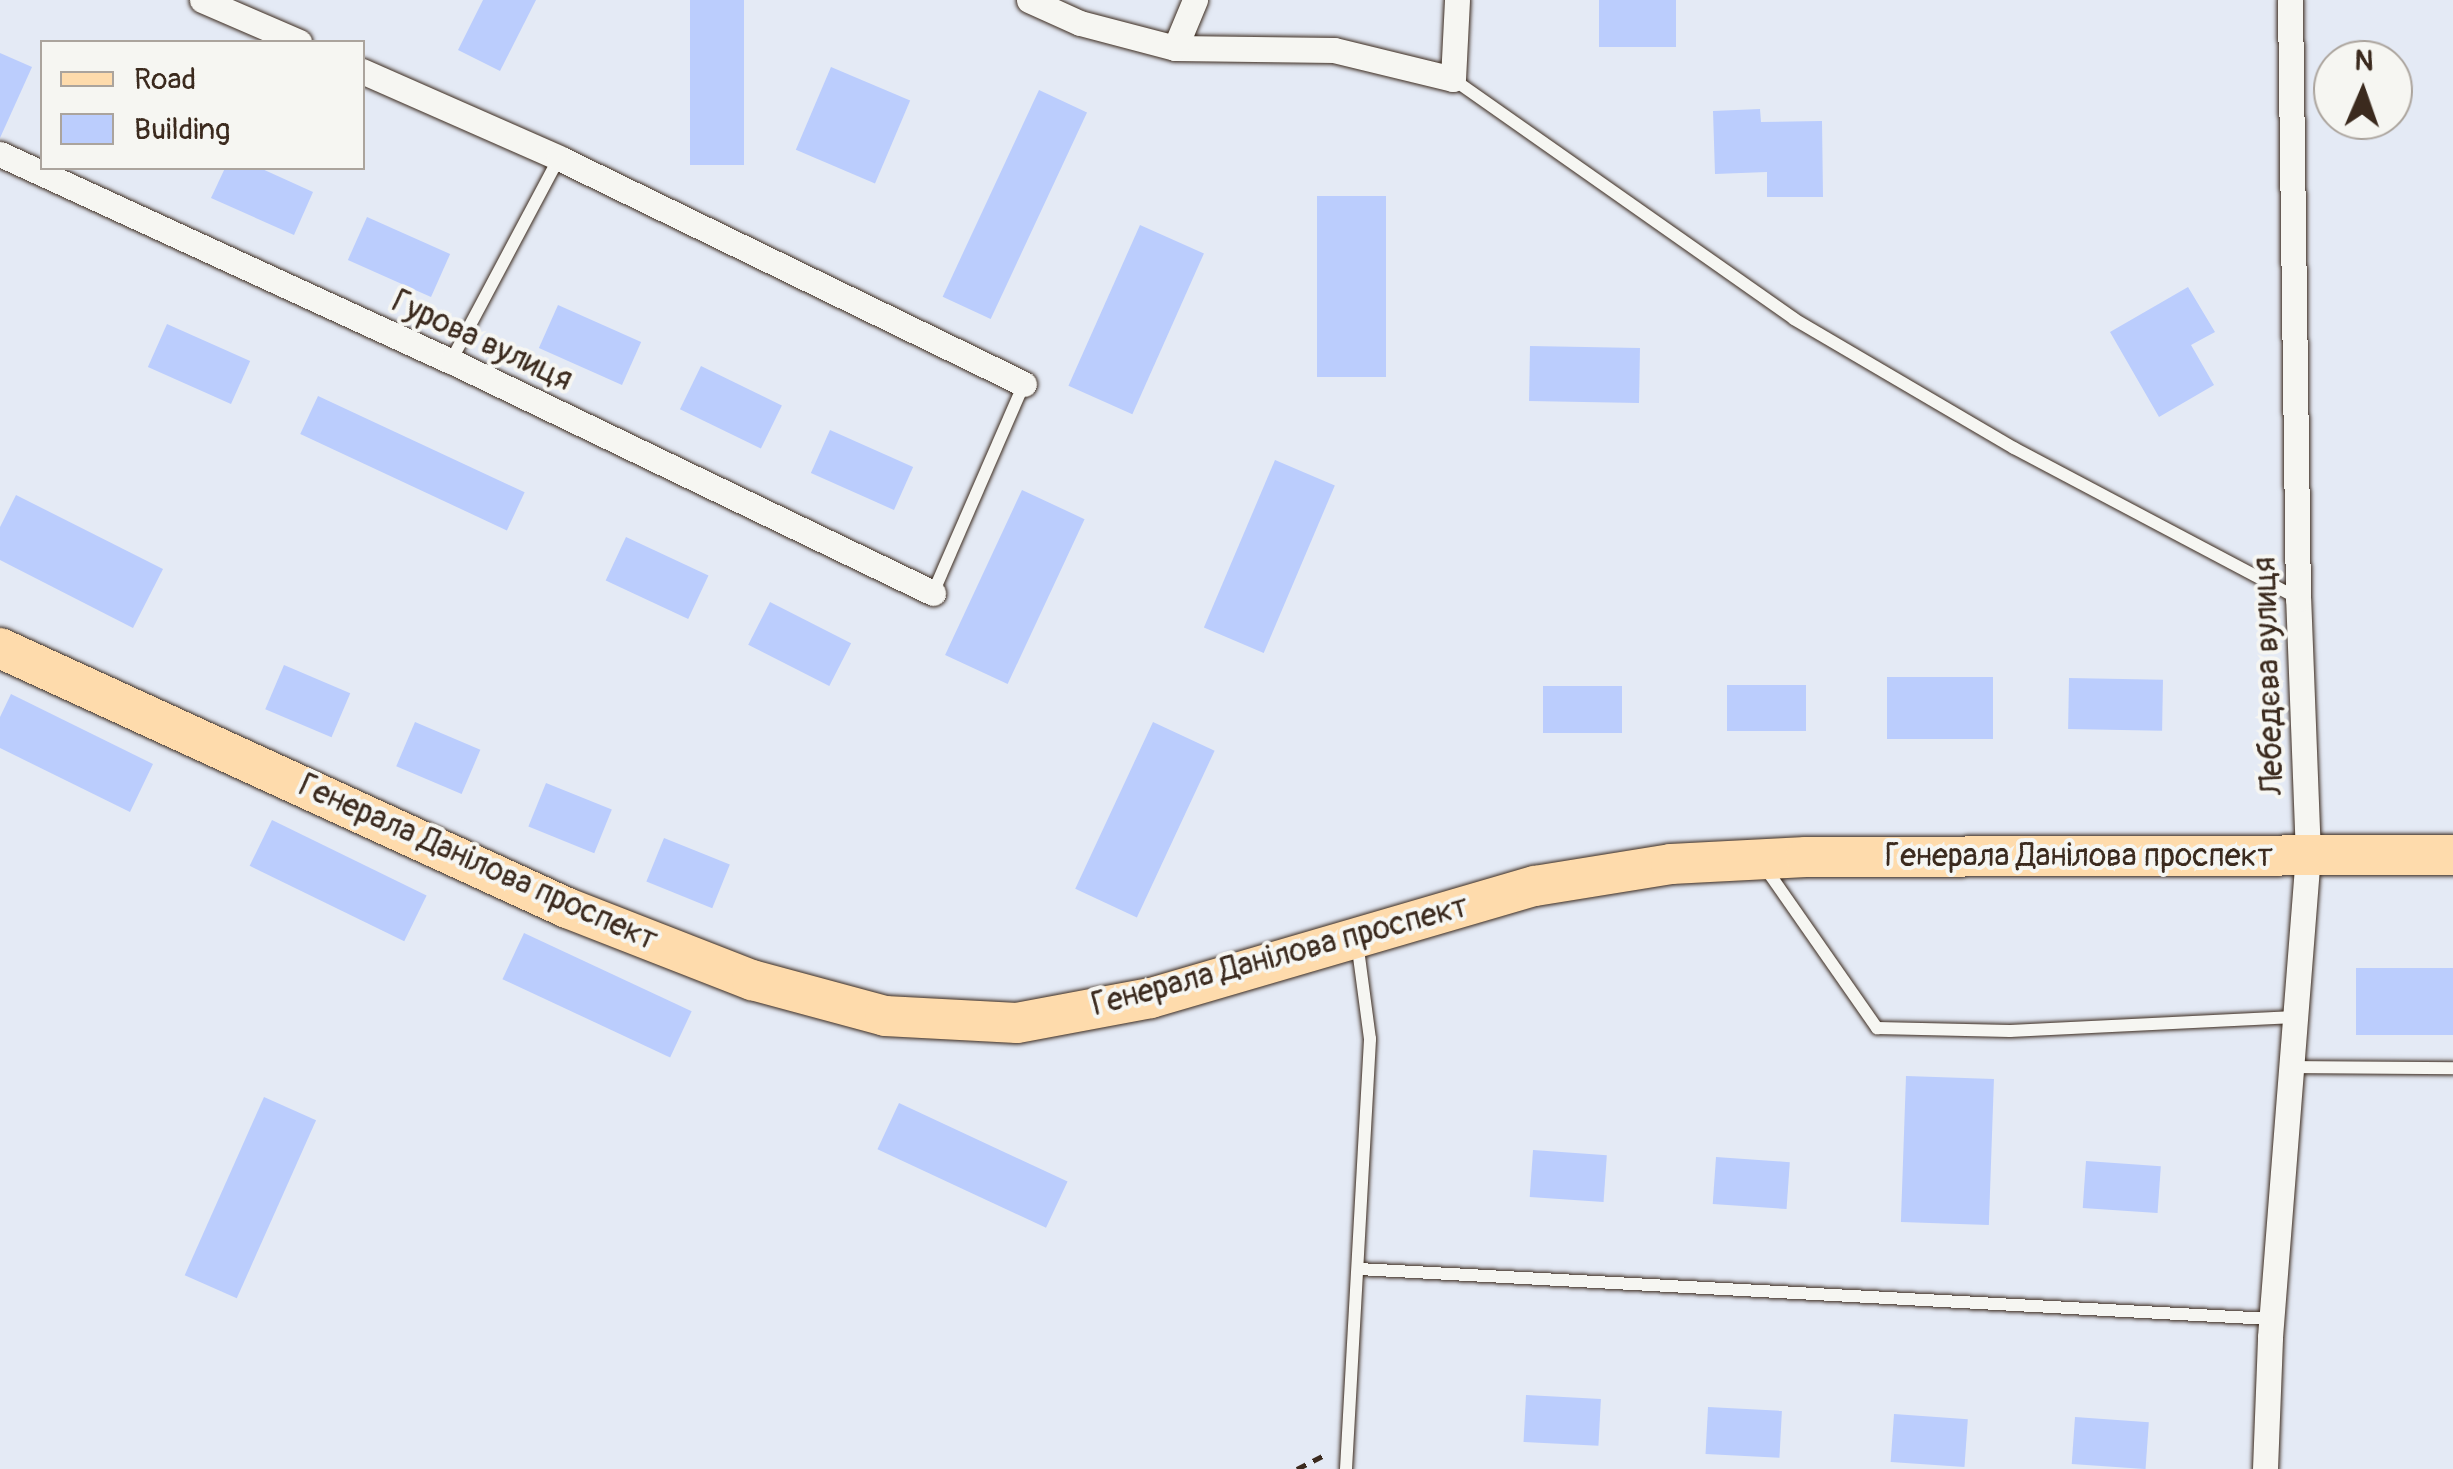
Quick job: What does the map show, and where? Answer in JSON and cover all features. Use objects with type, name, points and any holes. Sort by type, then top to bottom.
[{"type":"main road","name":"Генерала Данілова проспект","points":[[0,648],[567,908],[752,980],[884,1016],[1017,1023],[1151,998],[1356,935],[1535,886],[1671,864],[2453,855]]},
{"type":"street","points":[[202,0],[294,40]]},
{"type":"street","points":[[1030,0],[1080,23],[1174,48],[1334,50],[1453,79],[1457,0]]},
{"type":"street","points":[[1174,48],[1194,0]]},
{"type":"street","name":"Лебедєва вулиця","points":[[2264,1469],[2271,1320],[2308,855],[2298,599],[2290,0]]},
{"type":"street","points":[[365,72],[559,158],[1024,384]]},
{"type":"street","name":"Гурова вулиця","points":[[0,154],[451,361],[933,593]]},
{"type":"lane","points":[[1453,79],[1794,319],[2014,448],[2298,599]]},
{"type":"lane","points":[[451,361],[559,158]]},
{"type":"lane","points":[[933,593],[1024,384]]},
{"type":"lane","points":[[1760,860],[1877,1028],[2010,1031],[2295,1016]]},
{"type":"lane","points":[[1346,1469],[1370,1039],[1356,935]]},
{"type":"lane","points":[[2291,1067],[2453,1068]]},
{"type":"lane","points":[[1359,1269],[2271,1320]]},
{"type":"path","points":[[1297,1469],[1346,1443]]},
{"type":"building","points":[[483,0],[536,0],[500,71],[458,50]]},
{"type":"building","points":[[690,0],[744,0],[744,165],[690,165]]},
{"type":"building","points":[[1599,0],[1676,0],[1676,47],[1599,47]]},
{"type":"building","points":[[0,53],[32,67],[0,138]]},
{"type":"building","points":[[831,67],[910,101],[875,183],[796,150]]},
{"type":"building","points":[[1039,90],[1087,112],[991,319],[943,297]]},
{"type":"building","points":[[1760,109],[1761,122],[1822,121],[1823,197],[1767,197],[1767,172],[1715,174],[1713,111]]},
{"type":"building","points":[[224,170],[264,170],[313,192],[294,235],[211,198]]},
{"type":"building","points":[[1317,196],[1386,196],[1386,377],[1317,377]]},
{"type":"building","points":[[367,217],[450,254],[431,297],[348,260]]},
{"type":"building","points":[[1140,225],[1204,253],[1132,414],[1068,386]]},
{"type":"building","points":[[2188,287],[2215,332],[2191,345],[2214,385],[2159,417],[2110,332]]},
{"type":"building","points":[[558,305],[641,342],[622,385],[539,348]]},
{"type":"building","points":[[167,324],[250,361],[231,404],[148,367]]},
{"type":"building","points":[[1530,346],[1640,348],[1639,403],[1529,401]]},
{"type":"building","points":[[701,366],[782,405],[761,449],[680,409]]},
{"type":"building","points":[[318,396],[525,492],[507,530],[300,434]]},
{"type":"building","points":[[830,430],[913,467],[894,510],[811,473]]},
{"type":"building","points":[[1275,460],[1335,485],[1264,653],[1204,628]]},
{"type":"building","points":[[1022,490],[1085,519],[1008,684],[945,655]]},
{"type":"building","points":[[16,495],[163,569],[133,628],[0,560],[0,527]]},
{"type":"building","points":[[626,537],[708,575],[688,619],[606,581]]},
{"type":"building","points":[[770,602],[851,643],[829,686],[748,645]]},
{"type":"building","points":[[284,665],[350,693],[332,737],[265,709]]},
{"type":"building","points":[[1887,677],[1993,677],[1993,739],[1887,739]]},
{"type":"building","points":[[2069,678],[2163,680],[2162,731],[2068,729]]},
{"type":"building","points":[[1727,685],[1806,685],[1806,731],[1727,731]]},
{"type":"building","points":[[1543,686],[1622,686],[1622,733],[1543,733]]},
{"type":"building","points":[[11,694],[153,764],[130,812],[0,748],[0,717]]},
{"type":"building","points":[[415,722],[480,750],[462,794],[396,766]]},
{"type":"building","points":[[1153,722],[1215,751],[1137,917],[1075,889]]},
{"type":"building","points":[[546,783],[612,810],[594,853],[528,827]]},
{"type":"building","points":[[272,820],[427,895],[404,941],[250,866]]},
{"type":"building","points":[[664,838],[730,865],[712,908],[646,882]]},
{"type":"building","points":[[524,933],[692,1011],[670,1057],[502,979]]},
{"type":"building","points":[[2356,968],[2453,968],[2453,1035],[2356,1035]]},
{"type":"building","points":[[1906,1076],[1994,1079],[1989,1225],[1901,1222]]},
{"type":"building","points":[[264,1097],[316,1120],[237,1298],[185,1275]]},
{"type":"building","points":[[899,1103],[1068,1182],[1046,1228],[877,1149]]},
{"type":"building","points":[[1533,1150],[1607,1155],[1604,1202],[1530,1197]]},
{"type":"building","points":[[1716,1157],[1790,1162],[1787,1209],[1713,1204]]},
{"type":"building","points":[[2086,1161],[2161,1166],[2158,1213],[2083,1208]]},
{"type":"building","points":[[1526,1395],[1601,1399],[1598,1446],[1524,1442]]},
{"type":"building","points":[[1708,1407],[1782,1411],[1779,1458],[1706,1454]]},
{"type":"building","points":[[1894,1414],[1968,1419],[1964,1467],[1891,1462]]},
{"type":"building","points":[[2075,1417],[2149,1422],[2146,1469],[2072,1464]]}]
